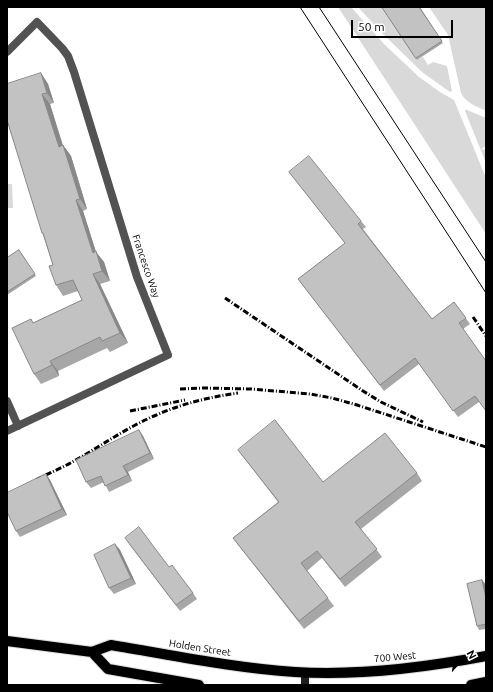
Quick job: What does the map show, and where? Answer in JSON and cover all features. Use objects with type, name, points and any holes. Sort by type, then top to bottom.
[{"type":"main road","name":"Holden Street","points":[[7,641],[92,652],[111,645],[249,668],[305,672]]},
{"type":"main road","points":[[92,652],[108,669],[199,685]]},
{"type":"main road","name":"700 West","points":[[305,672],[342,673],[396,670],[451,663],[486,656]]},
{"type":"main road","points":[[471,685],[486,682]]},
{"type":"street","name":"Francesco Way","points":[[7,52],[37,22],[68,56],[137,277],[168,355],[7,431]]},
{"type":"street","points":[[7,401],[18,426]]},
{"type":"street","points":[[305,672],[305,685]]},
{"type":"shaded area","points":[[338,7],[351,7],[384,44],[419,77],[454,100],[486,178],[486,234]]},
{"type":"shaded area","points":[[358,7],[382,7],[417,60],[423,57],[428,65],[433,62],[447,66],[452,91],[450,92],[422,72]]},
{"type":"shaded area","points":[[429,7],[486,7],[486,111],[468,102],[461,93],[448,35]]},
{"type":"shaded area","points":[[465,111],[486,118],[486,145],[481,150],[486,149],[486,163]]},
{"type":"shaded area","points":[[7,184],[12,184],[13,208],[7,208]]},
{"type":"building","points":[[382,7],[419,7],[442,41],[416,58]]},
{"type":"building","points":[[41,73],[47,93],[42,94],[59,147],[63,145],[80,199],[76,200],[93,253],[96,251],[102,271],[93,274],[120,333],[102,341],[100,337],[50,361],[52,365],[34,374],[12,328],[31,319],[33,323],[82,300],[73,280],[56,285],[49,266],[53,265],[7,120],[7,84]]},
{"type":"building","points":[[309,156],[361,221],[358,224],[432,319],[454,302],[466,318],[459,323],[486,361],[486,411],[475,396],[453,411],[415,358],[380,385],[298,279],[345,243],[289,172]]},
{"type":"building","points":[[19,250],[35,274],[7,292],[7,258]]},
{"type":"building","points":[[275,420],[323,482],[385,433],[417,473],[355,522],[377,549],[340,579],[317,551],[301,563],[328,598],[299,621],[233,538],[279,502],[238,450]]},
{"type":"building","points":[[139,430],[150,453],[123,466],[128,475],[105,486],[101,476],[86,482],[76,460]]},
{"type":"building","points":[[46,474],[62,509],[16,531],[7,512],[7,493]]},
{"type":"building","points":[[139,527],[169,567],[172,565],[193,593],[176,605],[125,538]]},
{"type":"building","points":[[115,544],[131,578],[109,588],[94,555]]},
{"type":"building","points":[[482,580],[486,598],[486,624],[477,626],[467,584]]},
{"type":"tram line","points":[[300,7],[486,293]]},
{"type":"tram line","points":[[319,7],[486,262]]},
{"type":"railway","points":[[225,298],[363,391],[381,402],[423,422]]},
{"type":"railway","points":[[473,317],[486,336]]},
{"type":"railway","points":[[180,389],[251,389],[310,394],[332,398],[486,447]]},
{"type":"railway","points":[[36,480],[69,464],[154,416],[195,402],[238,393]]},
{"type":"railway","points":[[130,411],[185,400]]}]
